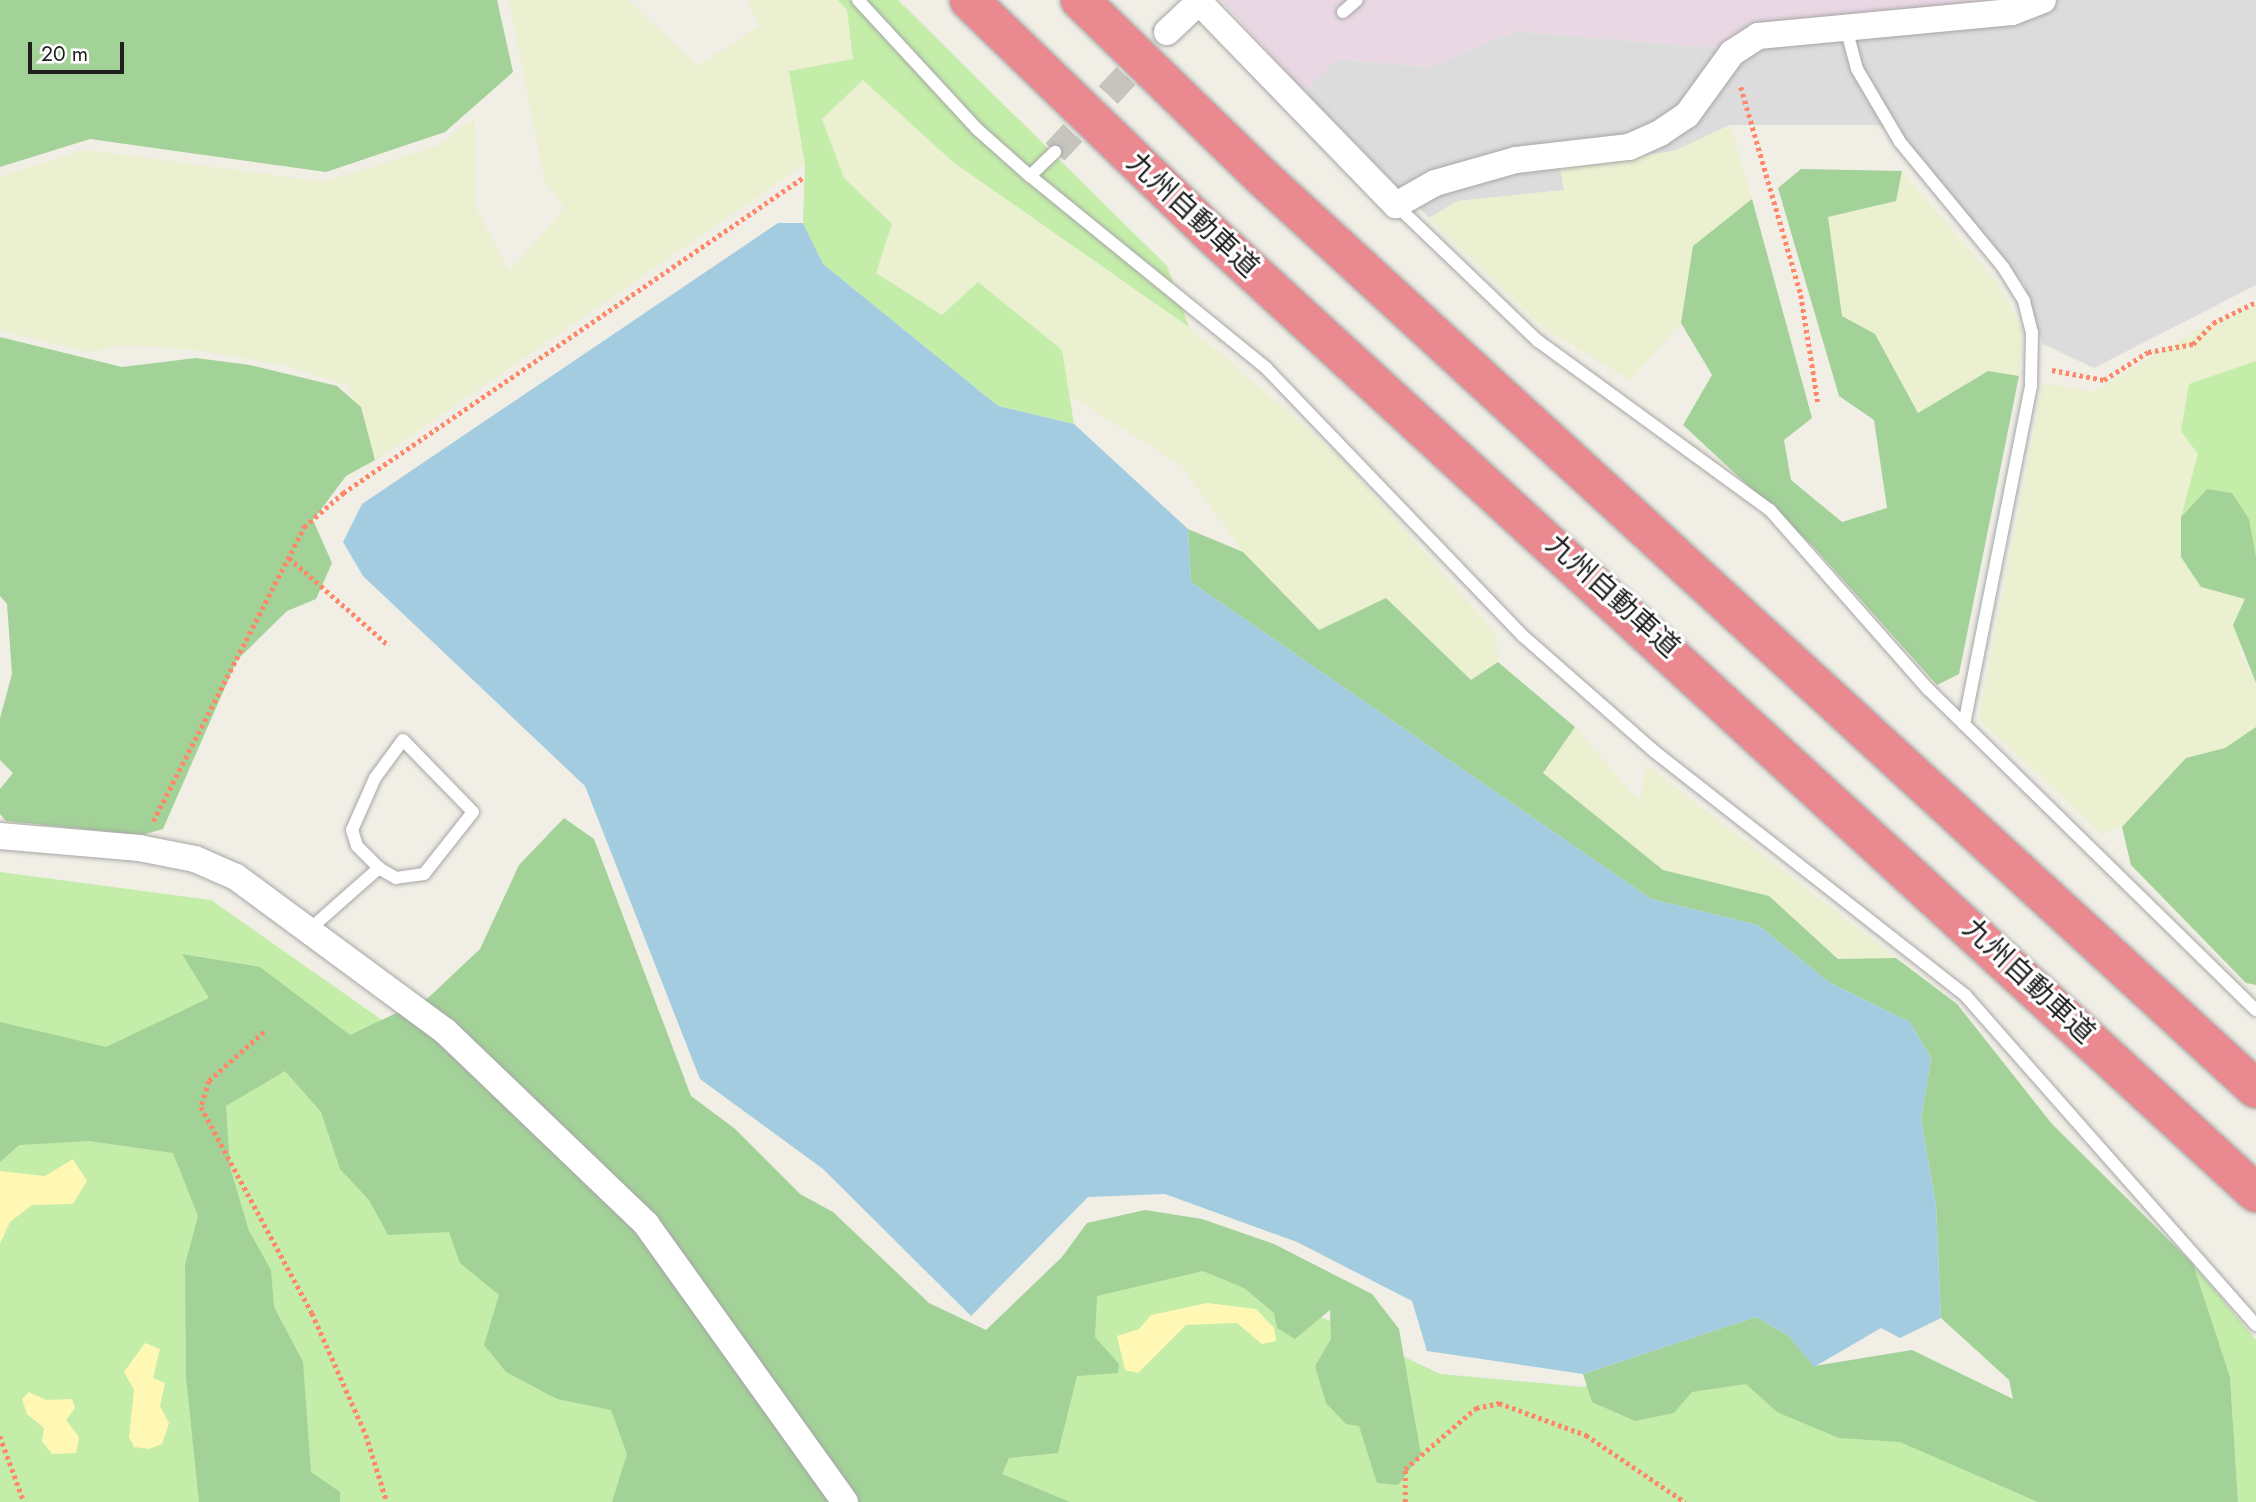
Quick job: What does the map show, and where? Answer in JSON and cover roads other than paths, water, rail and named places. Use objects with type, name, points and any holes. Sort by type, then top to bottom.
[{"type":"highway","name":"九州自動車道","points":[[969,0],[1207,230],[2256,1193]]},
{"type":"highway","points":[[1080,0],[1271,186],[2256,1089]]},
{"type":"street","points":[[1167,32],[1198,1],[1396,205],[1435,183],[1516,160],[1629,147],[1687,115],[1732,53],[1758,36],[2012,12],[2043,0]]},
{"type":"street","points":[[0,836],[139,848],[195,859],[236,877],[311,928],[445,1031],[646,1224],[845,1502]]},
{"type":"lane","points":[[858,0],[977,129],[1030,176],[1266,368],[1523,636],[1655,752],[1965,995],[2256,1325]]},
{"type":"lane","points":[[1343,12],[1357,0]]},
{"type":"lane","points":[[1846,28],[1857,69],[1900,142],[2024,301],[2031,363],[1964,724]]},
{"type":"lane","points":[[1030,176],[1055,152]]},
{"type":"lane","points":[[1396,205],[1538,341],[1770,510],[1964,724],[2256,1010]]},
{"type":"lane","points":[[403,740],[473,813],[424,874],[396,878],[379,868],[358,846],[352,830],[375,778],[403,740]]},
{"type":"lane","points":[[311,928],[379,868]]},
{"type":"water","points":[[778,223],[803,223],[823,264],[998,406],[1074,424],[1188,529],[1191,582],[1651,899],[1758,925],[1830,983],[1910,1022],[1931,1058],[1921,1119],[1936,1205],[1941,1318],[1900,1338],[1881,1328],[1814,1367],[1789,1336],[1756,1317],[1583,1374],[1427,1351],[1412,1301],[1297,1242],[1165,1194],[1088,1197],[971,1316],[823,1169],[700,1079],[585,786],[363,576],[343,542],[362,504]]},
{"type":"tunnel","points":[[1055,152],[1167,32]]}]
